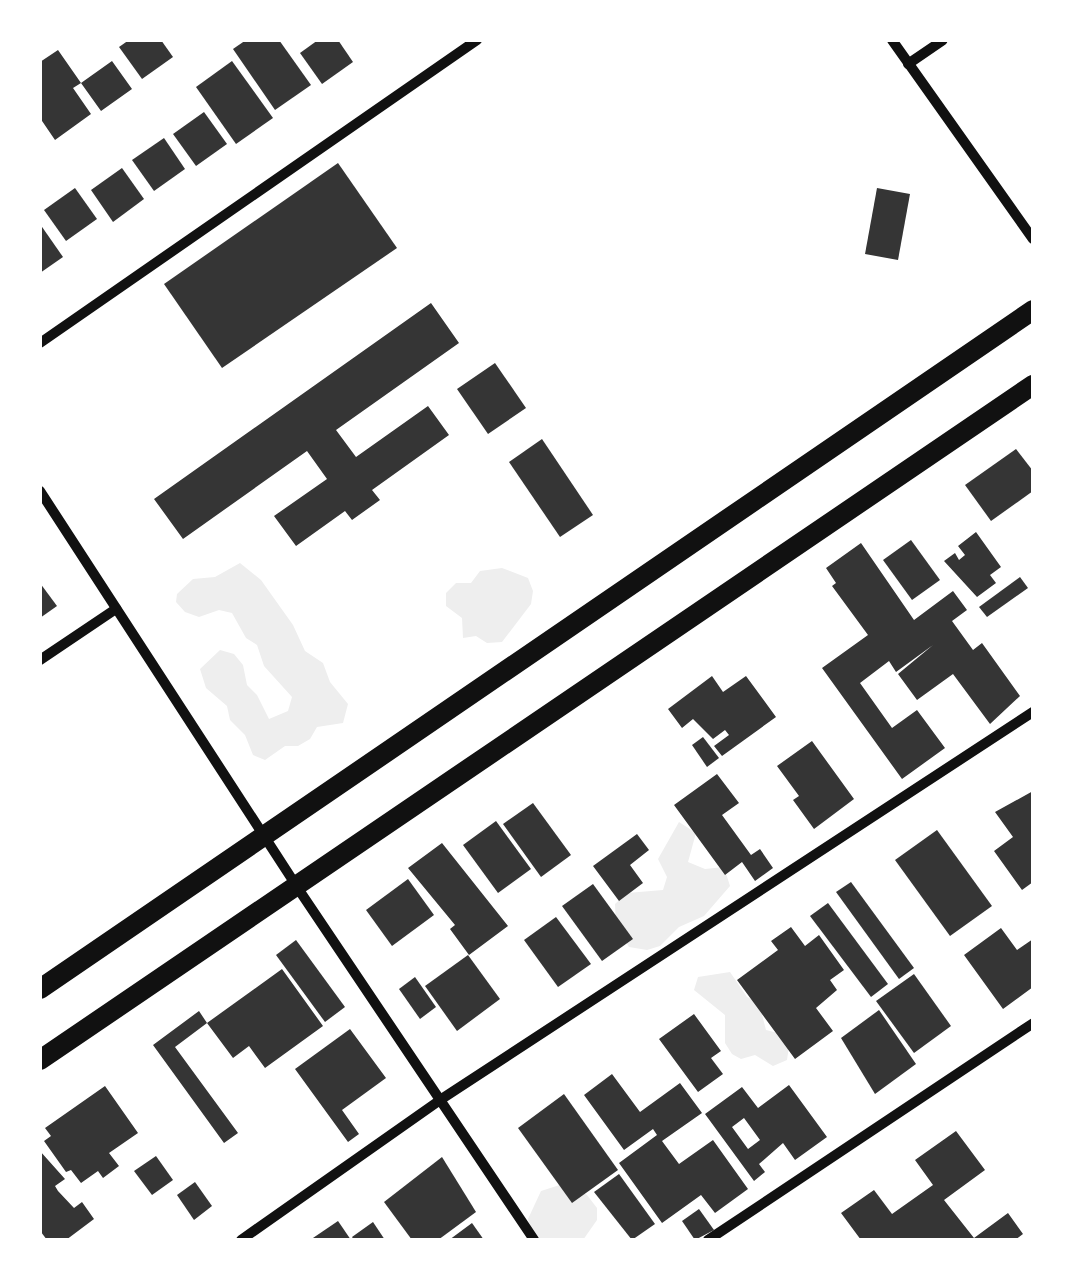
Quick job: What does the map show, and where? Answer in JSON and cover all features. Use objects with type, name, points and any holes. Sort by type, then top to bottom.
[{"type":"main road","points":[[40,990],[266,839],[1033,310]]},
{"type":"main road","points":[[40,1060],[1033,386]]},
{"type":"street","points":[[40,342],[477,40]]},
{"type":"street","points":[[892,40],[1033,239]]},
{"type":"street","points":[[908,64],[944,40]]},
{"type":"street","points":[[40,491],[297,887],[534,1240]]},
{"type":"street","points":[[40,660],[116,609]]},
{"type":"street","points":[[241,1240],[440,1100],[1033,712]]},
{"type":"street","points":[[708,1240],[1033,1022]]},
{"type":"shaded area","points":[[240,563],[261,580],[293,625],[305,651],[323,663],[330,682],[348,704],[343,723],[317,727],[310,739],[298,746],[285,746],[265,760],[253,755],[245,735],[230,720],[227,706],[206,688],[200,669],[220,650],[234,654],[243,665],[247,685],[269,719],[288,711],[292,697],[264,666],[257,645],[246,638],[232,613],[219,610],[199,617],[185,612],[176,602],[177,594],[193,579],[215,577]]},
{"type":"shaded area","points":[[502,568],[528,578],[533,591],[531,604],[502,642],[487,643],[476,636],[463,638],[462,618],[446,606],[446,593],[456,583],[471,583],[480,571]]},
{"type":"shaded area","points":[[679,822],[696,833],[688,862],[705,869],[724,867],[730,886],[704,916],[679,927],[660,946],[647,950],[629,947],[616,926],[615,904],[627,893],[663,890],[667,877],[658,859]]},
{"type":"shaded area","points":[[730,972],[747,997],[759,1003],[766,1030],[778,1033],[789,1046],[787,1060],[773,1066],[755,1055],[741,1059],[732,1054],[725,1043],[725,1015],[694,990],[698,977]]},
{"type":"shaded area","points":[[566,1183],[587,1195],[597,1208],[597,1220],[583,1240],[533,1240],[528,1219],[541,1191]]},
{"type":"building","points":[[129,40],[161,40],[173,57],[142,79],[119,47]]},
{"type":"building","points":[[246,40],[279,40],[311,85],[275,110],[233,49]]},
{"type":"building","points":[[318,40],[338,40],[353,62],[322,84],[300,53]]},
{"type":"building","points":[[58,50],[81,83],[73,88],[91,114],[55,140],[40,118],[40,62]]},
{"type":"building","points":[[112,61],[132,89],[101,111],[81,83]]},
{"type":"building","points":[[232,61],[273,118],[236,144],[196,87]]},
{"type":"building","points":[[204,112],[227,144],[196,166],[173,134]]},
{"type":"building","points":[[164,138],[185,169],[154,191],[132,160]]},
{"type":"building","points":[[338,163],[397,248],[222,368],[164,284]]},
{"type":"building","points":[[122,168],[144,199],[113,222],[91,190]]},
{"type":"building","points":[[75,188],[97,219],[66,241],[44,210]]},
{"type":"building","points":[[877,188],[910,194],[898,260],[865,254]]},
{"type":"building","points":[[40,224],[63,257],[40,273]]},
{"type":"building","points":[[431,303],[459,343],[336,430],[356,457],[428,406],[449,435],[372,490],[380,500],[352,520],[345,511],[296,546],[274,516],[327,479],[307,451],[183,539],[154,499]]},
{"type":"building","points":[[495,363],[526,408],[488,434],[457,389]]},
{"type":"building","points":[[542,439],[593,515],[560,537],[509,462]]},
{"type":"building","points":[[1016,449],[1033,471],[1033,491],[991,521],[965,485]]},
{"type":"building","points":[[976,532],[1001,567],[990,575],[996,583],[977,597],[944,561],[955,553],[959,560],[965,555],[958,546]]},
{"type":"building","points":[[911,540],[940,580],[912,600],[883,560]]},
{"type":"building","points":[[861,543],[914,620],[953,591],[967,610],[952,621],[973,650],[982,643],[1020,696],[990,724],[953,674],[917,700],[898,674],[933,645],[896,672],[889,661],[860,683],[892,728],[917,710],[945,748],[902,779],[822,668],[868,635],[832,586],[836,583],[826,568]]},
{"type":"building","points":[[1020,577],[1028,588],[987,617],[979,607]]},
{"type":"building","points":[[40,583],[57,606],[40,618]]},
{"type":"building","points":[[712,676],[723,692],[746,676],[776,717],[722,756],[714,746],[729,735],[725,730],[713,739],[693,719],[682,728],[668,709]]},
{"type":"building","points":[[703,737],[719,758],[707,767],[692,745]]},
{"type":"building","points":[[812,741],[854,799],[814,829],[793,800],[799,796],[777,766]]},
{"type":"building","points":[[717,774],[739,803],[722,815],[751,855],[760,849],[773,868],[755,881],[742,862],[725,875],[674,805]]},
{"type":"building","points":[[1033,791],[1033,882],[1022,890],[994,851],[1013,837],[995,812]]},
{"type":"building","points":[[533,803],[571,855],[541,877],[503,824]]},
{"type":"building","points":[[496,821],[531,869],[498,893],[463,845]]},
{"type":"building","points":[[937,830],[992,906],[950,936],[895,860]]},
{"type":"building","points":[[637,834],[649,850],[630,865],[643,883],[619,901],[593,866]]},
{"type":"building","points":[[442,843],[508,926],[469,955],[450,929],[455,925],[408,868]]},
{"type":"building","points":[[408,879],[434,915],[392,946],[366,910]]},
{"type":"building","points":[[851,882],[914,968],[899,979],[836,892]]},
{"type":"building","points":[[593,884],[633,939],[602,961],[562,906]]},
{"type":"building","points":[[828,903],[888,984],[871,997],[810,916]]},
{"type":"building","points":[[556,917],[591,964],[558,987],[524,940]]},
{"type":"building","points":[[791,927],[805,946],[819,935],[844,970],[830,980],[837,990],[816,1008],[833,1031],[795,1059],[737,980],[778,950],[771,941]]},
{"type":"building","points":[[1001,928],[1017,950],[1033,939],[1033,987],[1003,1009],[964,955]]},
{"type":"building","points":[[296,940],[345,1007],[325,1022],[276,955]]},
{"type":"building","points":[[468,955],[500,999],[457,1031],[425,986]]},
{"type":"building","points":[[282,969],[323,1026],[265,1068],[249,1046],[233,1058],[207,1023]]},
{"type":"building","points":[[914,974],[951,1026],[914,1053],[876,1001]]},
{"type":"building","points":[[415,977],[436,1007],[420,1019],[399,989]]},
{"type":"building","points":[[879,1010],[916,1064],[875,1094],[841,1038]]},
{"type":"building","points":[[199,1011],[207,1023],[175,1047],[238,1133],[224,1143],[153,1045]]},
{"type":"building","points":[[694,1014],[721,1051],[711,1058],[723,1074],[698,1092],[659,1039]]},
{"type":"building","points":[[350,1029],[386,1078],[342,1110],[359,1134],[348,1142],[295,1069]]},
{"type":"building","points":[[612,1074],[640,1112],[680,1083],[702,1113],[662,1141],[679,1164],[713,1140],[748,1189],[715,1213],[701,1195],[662,1223],[619,1163],[657,1135],[653,1129],[624,1150],[584,1095]]},
{"type":"building","points":[[789,1085],[827,1137],[795,1160],[783,1143],[759,1164],[765,1172],[754,1181],[705,1114],[742,1087],[758,1108]],"holes":[[[744,1118],[760,1140],[748,1149],[732,1127]]]},
{"type":"building","points":[[105,1086],[138,1133],[109,1153],[119,1166],[103,1178],[98,1171],[81,1183],[71,1170],[66,1172],[44,1141],[51,1136],[45,1128]]},
{"type":"building","points":[[564,1094],[618,1170],[572,1203],[518,1128]]},
{"type":"building","points":[[956,1131],[985,1170],[944,1200],[974,1238],[1008,1213],[1023,1234],[1015,1240],[861,1240],[841,1213],[874,1190],[892,1214],[933,1185],[915,1160]]},
{"type":"building","points":[[40,1151],[65,1179],[55,1186],[58,1191],[74,1208],[82,1202],[94,1219],[66,1240],[47,1240],[41,1232]]},
{"type":"building","points":[[156,1156],[173,1180],[152,1195],[134,1171]]},
{"type":"building","points":[[442,1157],[476,1212],[438,1240],[412,1240],[384,1202]]},
{"type":"building","points":[[619,1174],[655,1224],[632,1240],[594,1192]]},
{"type":"building","points":[[195,1182],[212,1206],[194,1220],[177,1195]]},
{"type":"building","points":[[699,1209],[714,1230],[695,1240],[682,1221]]},
{"type":"building","points":[[338,1221],[351,1240],[310,1240]]},
{"type":"building","points":[[373,1222],[385,1240],[354,1240],[352,1237]]},
{"type":"building","points":[[472,1223],[484,1240],[449,1240]]}]
